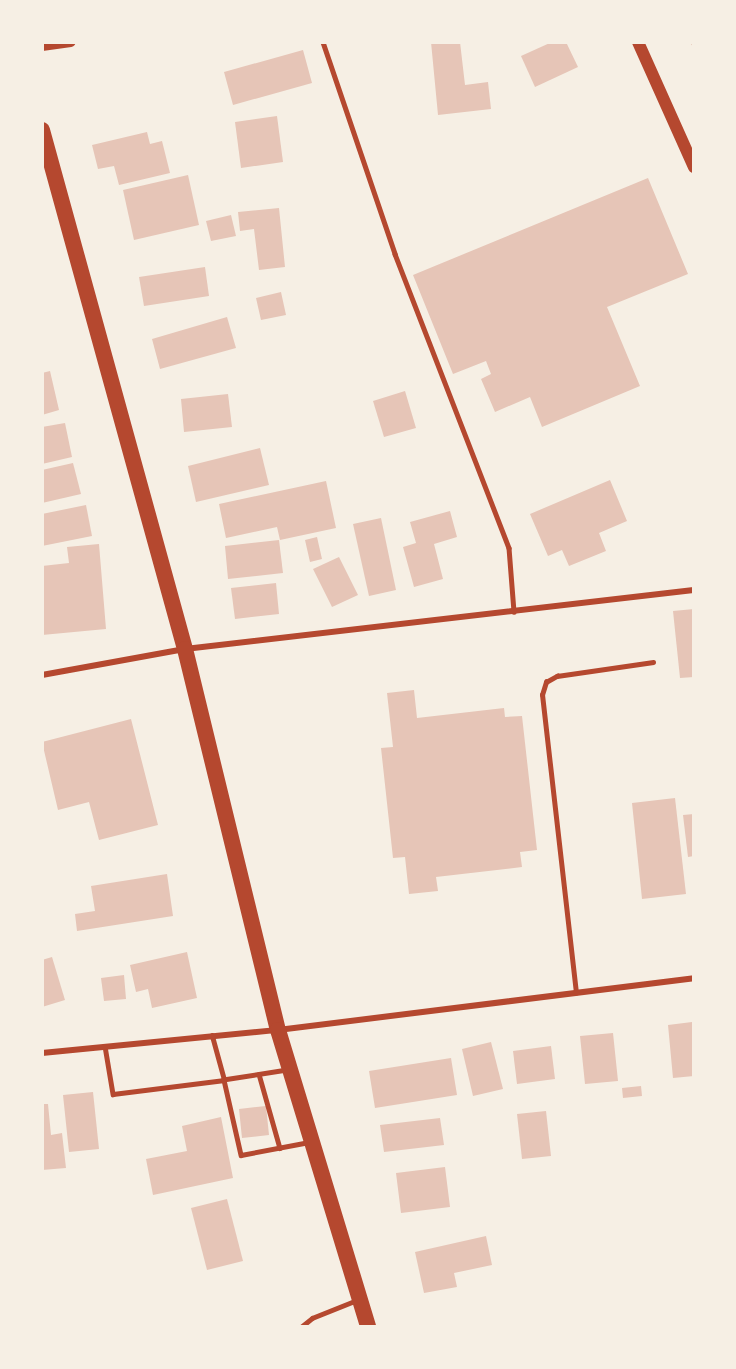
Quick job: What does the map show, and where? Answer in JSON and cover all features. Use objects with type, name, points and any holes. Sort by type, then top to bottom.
[{"type":"highway","points":[[42,130],[185,649],[278,1030],[368,1327]]},
{"type":"main road","points":[[638,42],[694,167]]},
{"type":"street","points":[[42,46],[71,42]]},
{"type":"street","points":[[42,675],[185,649],[694,590]]},
{"type":"street","points":[[42,1053],[278,1030],[694,978]]},
{"type":"lane","points":[[323,42],[395,254],[509,548],[514,612]]},
{"type":"lane","points":[[576,993],[542,695],[546,682],[557,675],[653,662]]},
{"type":"lane","points":[[212,1036],[241,1155],[312,1141]]},
{"type":"lane","points":[[105,1046],[113,1094],[290,1070]]},
{"type":"lane","points":[[259,1074],[280,1148]]},
{"type":"lane","points":[[301,1327],[312,1318],[360,1299]]},
{"type":"building","points":[[431,42],[460,42],[465,85],[488,82],[491,109],[438,115]]},
{"type":"building","points":[[552,42],[566,42],[578,67],[535,87],[521,56]]},
{"type":"building","points":[[303,50],[312,83],[233,105],[224,72]]},
{"type":"building","points":[[277,116],[283,162],[241,168],[235,122]]},
{"type":"building","points":[[147,132],[150,144],[162,141],[170,173],[119,185],[114,166],[98,169],[92,145]]},
{"type":"building","points":[[188,175],[199,225],[134,240],[123,190]]},
{"type":"building","points":[[648,178],[688,274],[607,307],[640,386],[542,427],[530,397],[495,412],[481,379],[491,374],[486,361],[453,374],[413,275]]},
{"type":"building","points":[[279,208],[285,267],[259,270],[254,229],[240,231],[238,212]]},
{"type":"building","points":[[231,215],[236,236],[211,241],[206,221]]},
{"type":"building","points":[[205,267],[209,296],[144,306],[139,277]]},
{"type":"building","points":[[281,292],[286,315],[261,320],[256,298]]},
{"type":"building","points":[[227,317],[236,348],[160,369],[152,339]]},
{"type":"building","points":[[50,371],[59,410],[42,415],[42,373]]},
{"type":"building","points":[[405,391],[416,428],[384,437],[373,401]]},
{"type":"building","points":[[228,394],[232,427],[184,432],[181,399]]},
{"type":"building","points":[[65,423],[72,457],[42,464],[42,427]]},
{"type":"building","points":[[260,448],[269,485],[196,502],[188,466]]},
{"type":"building","points":[[73,463],[81,494],[42,503],[42,470]]},
{"type":"building","points":[[610,480],[627,521],[599,533],[606,551],[569,566],[562,550],[548,556],[530,514]]},
{"type":"building","points":[[326,481],[336,528],[280,540],[277,527],[226,538],[219,504]]},
{"type":"building","points":[[86,505],[92,536],[42,546],[42,514]]},
{"type":"building","points":[[450,511],[457,537],[434,544],[443,579],[414,587],[403,547],[416,543],[410,522]]},
{"type":"building","points":[[381,518],[396,590],[369,596],[353,524]]},
{"type":"building","points":[[317,537],[322,559],[310,562],[305,540]]},
{"type":"building","points":[[279,540],[283,573],[228,579],[225,546]]},
{"type":"building","points":[[99,544],[106,629],[42,635],[42,566],[69,563],[67,547]]},
{"type":"building","points":[[339,557],[358,595],[332,607],[313,569]]},
{"type":"building","points":[[276,583],[279,614],[235,619],[231,588]]},
{"type":"building","points":[[694,609],[694,677],[680,678],[673,611]]},
{"type":"building","points":[[414,690],[417,718],[504,708],[505,717],[522,716],[537,850],[520,852],[522,867],[436,877],[438,891],[409,894],[405,857],[393,858],[381,748],[393,747],[387,693]]},
{"type":"building","points":[[131,719],[158,825],[99,840],[89,802],[58,810],[42,742]]},
{"type":"building","points":[[675,798],[686,894],[642,899],[632,803]]},
{"type":"building","points":[[694,814],[694,856],[688,857],[683,815]]},
{"type":"building","points":[[167,874],[173,916],[77,931],[75,914],[95,911],[91,886]]},
{"type":"building","points":[[187,952],[197,998],[152,1008],[148,989],[136,992],[130,965]]},
{"type":"building","points":[[52,957],[65,1000],[42,1007],[42,960]]},
{"type":"building","points":[[124,975],[126,999],[104,1001],[101,978]]},
{"type":"building","points":[[692,1022],[694,1076],[673,1078],[668,1025]]},
{"type":"building","points":[[613,1033],[618,1081],[585,1084],[580,1036]]},
{"type":"building","points":[[491,1042],[503,1089],[473,1096],[462,1049]]},
{"type":"building","points":[[551,1046],[555,1079],[517,1084],[513,1051]]},
{"type":"building","points":[[451,1058],[457,1095],[375,1108],[369,1071]]},
{"type":"building","points":[[641,1086],[642,1096],[623,1098],[622,1088]]},
{"type":"building","points":[[93,1092],[99,1149],[69,1152],[63,1095]]},
{"type":"building","points":[[42,1104],[48,1104],[51,1135],[62,1133],[66,1168],[42,1170]]},
{"type":"building","points":[[266,1106],[269,1135],[242,1138],[239,1109]]},
{"type":"building","points":[[546,1111],[551,1156],[522,1159],[517,1114]]},
{"type":"building","points":[[221,1117],[233,1178],[153,1195],[146,1159],[187,1151],[182,1126]]},
{"type":"building","points":[[440,1118],[444,1145],[384,1152],[380,1125]]},
{"type":"building","points":[[445,1167],[450,1207],[401,1213],[396,1173]]},
{"type":"building","points":[[227,1199],[243,1261],[207,1270],[191,1208]]},
{"type":"building","points":[[486,1236],[492,1265],[454,1273],[457,1287],[424,1293],[415,1252]]}]
